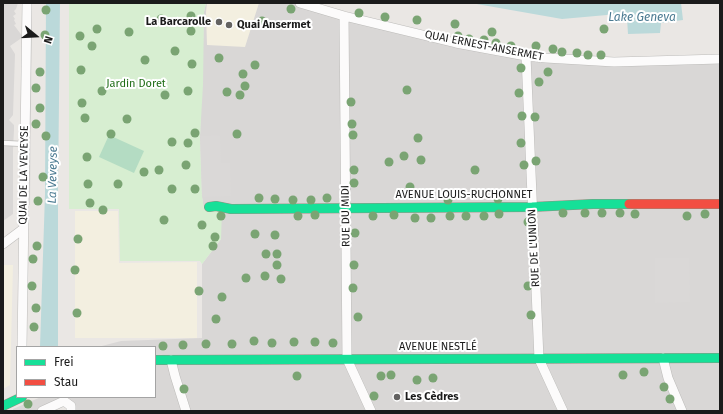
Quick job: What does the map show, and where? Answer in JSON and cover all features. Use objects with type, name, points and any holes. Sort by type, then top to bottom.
[{"type":"street","name":"QUAI DE LA VEVEYSE","points":[[22,346],[27,3]]},
{"type":"street","name":"QUAI ERNEST-ANSERMET","points":[[300,3],[344,16],[456,43],[526,56],[614,62],[720,59]]},
{"type":"street","name":"RUE DU MIDI","points":[[344,16],[347,359],[371,411]]},
{"type":"street","name":"RUE DE L'UNION","points":[[526,56],[539,359],[563,411]]},
{"type":"street","name":"AVENUE LOUIS-RUCHONNET","points":[[209,207],[532,207],[593,204],[720,204]]},
{"type":"street","points":[[3,244],[23,229]]},
{"type":"street","points":[[663,358],[668,378],[682,411]]},
{"type":"street","name":"AVENUE NESTLÉ","points":[[156,360],[720,358]]},
{"type":"street","points":[[171,360],[186,411]]},
{"type":"street","points":[[3,406],[20,398]]},
{"type":"street","points":[[42,411],[64,401],[71,406],[71,411]]},
{"type":"lane","points":[[3,143],[24,144]]},
{"type":"shaded area","points":[[3,3],[18,3],[14,11],[16,14],[13,16],[16,24],[14,25],[23,37],[10,46],[15,54],[13,115],[9,120],[14,125],[13,214],[3,221]]},
{"type":"shaded area","points":[[206,3],[300,3],[541,58],[720,59],[720,411],[71,411],[64,398],[156,398],[156,346],[102,346],[121,341],[202,338],[202,264],[221,239],[204,210],[202,197],[200,136],[204,12]]},
{"type":"shaded area","name":"Quai Ansermet","points":[[207,3],[259,3],[245,47],[207,45]]},
{"type":"shaded area","points":[[29,9],[32,9],[30,205],[27,205]]},
{"type":"shaded area","points":[[220,135],[221,163],[230,163],[231,196],[202,197],[200,136]]},
{"type":"shaded area","points":[[75,211],[118,211],[119,263],[197,262],[197,338],[75,338]]},
{"type":"shaded area","points":[[655,258],[689,258],[690,302],[655,303]]},
{"type":"shaded area","points":[[3,265],[13,265],[10,385],[3,389]]},
{"type":"shaded area","points":[[39,398],[64,398],[35,411],[13,411],[13,409]]},
{"type":"green space","name":"Jardin Doret","points":[[69,3],[206,3],[204,12],[203,85],[200,136],[202,197],[204,209],[222,210],[221,239],[202,264],[200,261],[120,261],[119,209],[69,209]]},
{"type":"green space","points":[[109,135],[144,151],[134,173],[99,157]]},
{"type":"water","name":"La Veveyse","points":[[46,3],[60,3],[58,346],[40,346],[45,194]]},
{"type":"water","name":"Lake Geneva","points":[[471,3],[681,3],[683,20],[661,23],[660,33],[628,34],[627,18],[618,14],[562,19]]},
{"type":"traffic: fast","points":[[209,207],[216,206],[231,209],[532,207],[629,204]]},
{"type":"traffic: fast","points":[[156,360],[720,358]]},
{"type":"traffic: fast","points":[[3,406],[20,398]]},
{"type":"traffic: jam","points":[[629,204],[720,204]]},
{"type":"place","name":"La Barcarolle","points":[[219,22]]},
{"type":"place","name":"Quai Ansermet","points":[[229,25]]},
{"type":"place","name":"Les Cèdres","points":[[397,397]]}]
